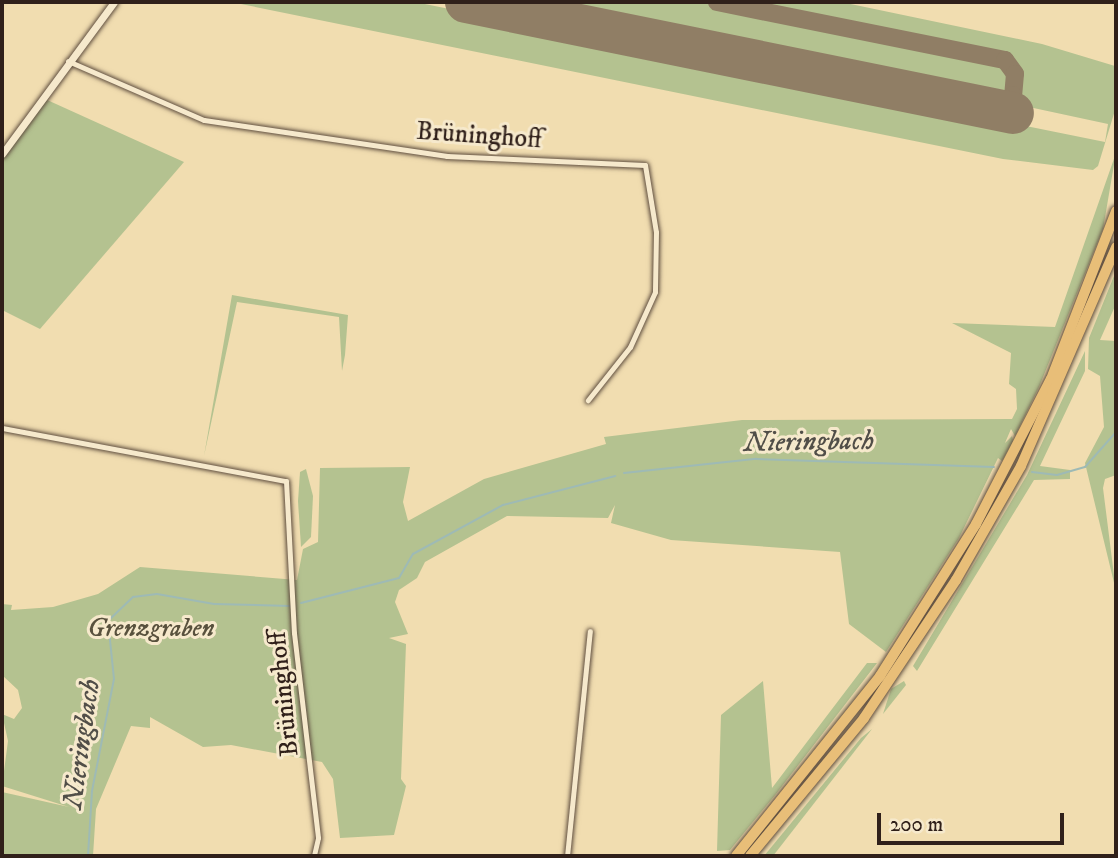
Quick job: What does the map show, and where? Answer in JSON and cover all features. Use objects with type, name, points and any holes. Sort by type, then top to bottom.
[{"type":"highway","points":[[736,856],[880,677],[976,524],[1051,379],[1116,211]]},
{"type":"highway","points":[[750,856],[864,718],[961,572],[1060,384],[1116,247]]},
{"type":"street","points":[[2,154],[114,2]]},
{"type":"street","name":"Brüninghoff","points":[[68,61],[204,120],[447,156],[645,165],[656,232],[655,292],[630,346],[588,400]]},
{"type":"street","name":"Brüninghoff","points":[[2,428],[286,481],[294,633],[318,838],[314,856]]},
{"type":"street","points":[[567,856],[590,631]]},
{"type":"green space","points":[[231,2],[415,2],[1105,142],[1108,124],[1015,104],[1018,72],[1003,56],[735,2],[841,2],[1042,44],[1115,66],[1116,107],[1098,166],[1093,170],[1003,159]]},
{"type":"green space","points":[[523,2],[700,2],[997,62],[1010,72],[1010,89],[991,99]]},
{"type":"green space","points":[[45,99],[184,162],[40,329],[2,310],[2,158]]},
{"type":"green space","name":"Grenzgraben","points":[[1116,153],[1103,229],[1039,387],[1015,436],[1011,429],[1005,443],[1012,436],[1013,441],[1002,461],[998,458],[959,538],[886,652],[849,624],[840,552],[671,540],[611,523],[615,505],[608,518],[507,516],[425,562],[417,578],[399,590],[395,602],[408,634],[389,638],[406,644],[401,779],[406,786],[394,835],[340,838],[333,779],[322,762],[231,745],[203,747],[150,717],[150,728],[131,726],[96,809],[93,856],[2,856],[2,792],[69,807],[2,786],[8,741],[2,714],[14,719],[22,708],[18,690],[2,675],[2,604],[12,605],[11,610],[53,607],[98,594],[140,567],[297,580],[303,549],[318,542],[320,468],[410,467],[403,502],[408,521],[484,479],[606,444],[604,437],[742,420],[1012,419],[1017,409],[1016,389],[1009,384],[1011,353],[952,323],[1055,327]]},
{"type":"green space","points":[[1116,271],[1116,304],[1100,340],[1116,341],[1116,475],[1105,479],[1103,488],[1116,591],[1085,463],[1104,427],[1100,376],[1088,369],[1089,338]]},
{"type":"green space","points":[[232,295],[348,315],[345,355],[342,371],[339,317],[237,302],[204,456]]},
{"type":"green space","points":[[1085,351],[1085,371],[1040,466],[1070,470],[1070,479],[1034,480],[917,671],[913,666],[1027,475]]},
{"type":"green space","points":[[306,469],[313,496],[311,537],[301,547],[298,501],[300,472]]},
{"type":"green space","points":[[867,663],[877,663],[776,794],[730,850],[717,851],[721,715],[763,681],[772,788]]},
{"type":"green space","points":[[904,681],[906,685],[883,714],[891,689]]},
{"type":"green space","points":[[872,729],[773,856],[764,856],[861,738]]},
{"type":"waterway","name":"Nieringbach","points":[[1032,472],[1057,475],[1085,467],[1116,432]]},
{"type":"waterway","name":"Nieringbach","points":[[624,473],[756,459],[994,467]]},
{"type":"waterway","name":"Nieringbach","points":[[301,603],[399,578],[413,554],[503,505],[615,476]]},
{"type":"waterway","name":"Nieringbach","points":[[88,856],[92,791],[114,679],[108,621],[133,597],[157,594],[214,604],[291,606]]},
{"type":"taxiway","points":[[493,7],[509,2]]},
{"type":"taxiway","points":[[519,2],[532,15]]},
{"type":"taxiway","points":[[717,2],[1005,60],[1015,74],[1013,95],[1007,106],[994,109]]},
{"type":"runway","points":[[466,2],[1013,113]]}]
